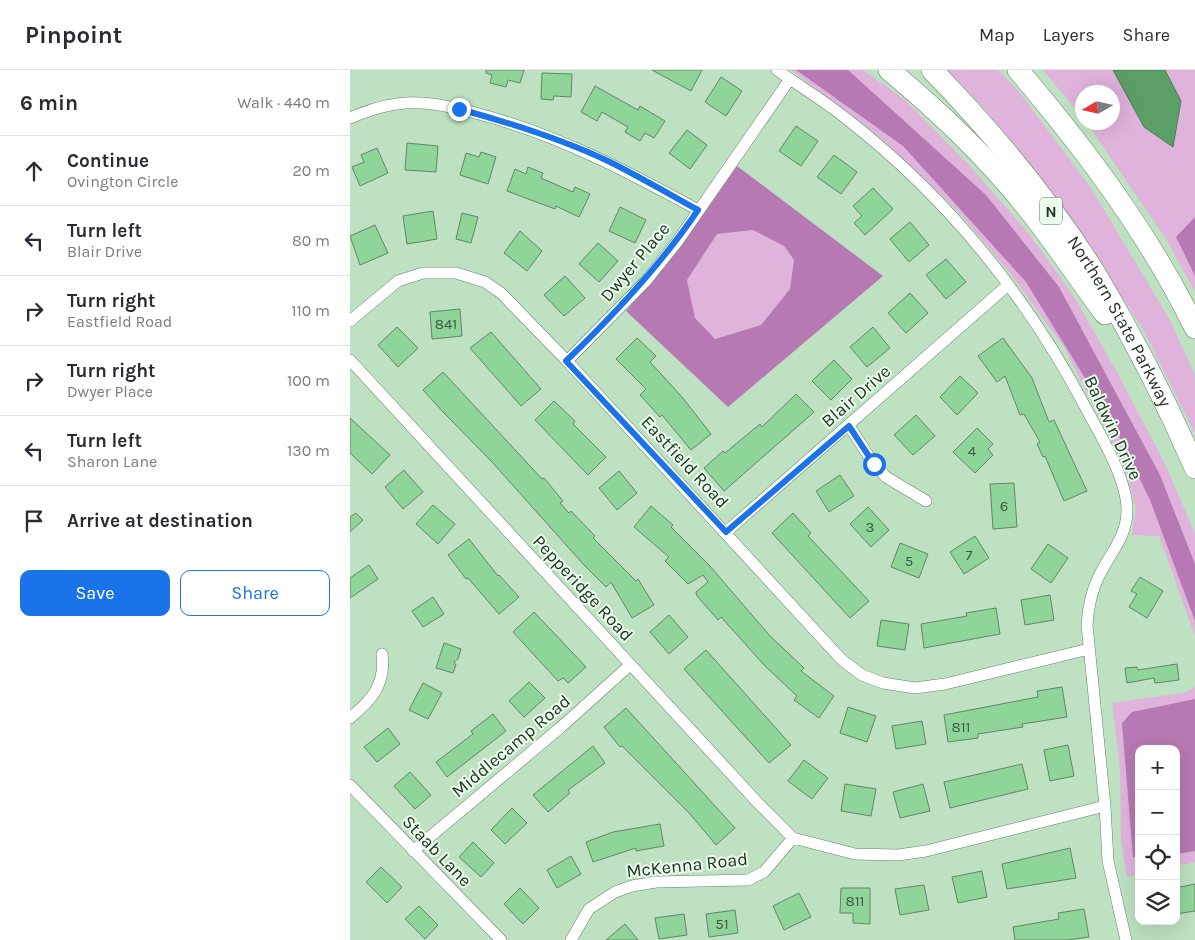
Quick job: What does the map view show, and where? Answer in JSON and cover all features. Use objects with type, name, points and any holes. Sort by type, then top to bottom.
[{"type":"highway","points":[[889,70],[943,116],[1011,188],[1145,366]]},
{"type":"highway","name":"Northern State Parkway","points":[[932,70],[993,138],[1046,205],[1097,278],[1145,366],[1195,468]]},
{"type":"highway","points":[[1018,70],[1113,189]]},
{"type":"highway","points":[[1034,70],[1077,124],[1113,189],[1166,274],[1195,328]]},
{"type":"street","name":"Baldwin Drive","points":[[777,70],[809,90],[849,120],[907,170],[965,229],[999,270],[1036,322],[1065,368],[1099,432],[1124,489],[1127,509],[1124,534],[1098,578],[1089,604],[1087,625],[1105,806],[1108,861],[1126,940]]},
{"type":"street","name":"Dwyer Place","points":[[566,361],[645,282],[677,242],[790,79]]},
{"type":"street","points":[[350,118],[374,108],[397,104],[438,104],[512,123],[610,162],[698,210]]},
{"type":"street","name":"Eastfield Road","points":[[350,320],[398,281],[423,273],[456,272],[485,282],[501,293],[726,532],[842,660],[862,675],[884,683],[915,688],[945,684],[1089,649]]},
{"type":"street","name":"Blair Drive","points":[[726,532],[1008,285]]},
{"type":"street","name":"Pepperidge Road","points":[[350,360],[630,665],[793,838]]},
{"type":"street","points":[[849,426],[874,464],[886,477],[926,501]]},
{"type":"street","points":[[350,718],[365,706],[381,684],[384,665],[382,654]]},
{"type":"street","name":"Middlecamp Road","points":[[413,851],[560,728],[630,665]]},
{"type":"street","name":"Staab Lane","points":[[350,785],[501,940]]},
{"type":"street","points":[[793,838],[855,854],[898,855],[926,851],[1105,806]]},
{"type":"street","name":"McKenna Road","points":[[571,940],[589,909],[615,892],[632,886],[656,882],[748,880],[764,872],[793,838]]},
{"type":"shaded area","points":[[791,70],[863,70],[904,99],[972,168],[1030,235],[1075,298],[1118,374],[1167,468],[1195,534],[1195,636],[1159,536],[1132,535],[1136,508],[1126,471],[1064,347],[1010,273],[958,211],[880,137]]},
{"type":"shaded area","points":[[796,70],[848,70],[986,195],[1059,287],[1160,475],[1195,564],[1195,621],[1150,500],[1112,422],[1026,282],[903,146]]},
{"type":"shaded area","points":[[947,70],[998,70],[1020,93],[1091,188],[1170,320],[1195,375],[1195,434],[1144,331],[1060,203],[984,108]]},
{"type":"shaded area","points":[[1043,70],[1195,70],[1195,292],[1168,242],[1092,130],[1120,130],[1120,85],[1075,85],[1075,109]]},
{"type":"shaded area","points":[[1113,70],[1165,70],[1181,101],[1173,147],[1144,127]]},
{"type":"shaded area","points":[[737,166],[883,276],[728,407],[626,311],[682,245]],"holes":[[[753,230],[784,246],[794,260],[790,289],[761,325],[715,339],[695,318],[687,280],[717,234]]]},
{"type":"shaded area","points":[[1195,217],[1195,276],[1176,237]]},
{"type":"shaded area","points":[[753,230],[784,246],[794,260],[790,289],[761,325],[715,339],[695,318],[687,279],[717,234]]},
{"type":"shaded area","points":[[1195,687],[1195,862],[1180,865],[1180,745],[1135,745],[1135,875],[1127,877],[1121,840],[1120,768],[1112,703],[1183,693]]},
{"type":"shaded area","points":[[1195,699],[1195,851],[1180,853],[1180,745],[1135,745],[1135,857],[1133,857],[1122,723],[1132,712]]},
{"type":"building","points":[[486,70],[524,70],[520,83],[508,80],[506,87],[490,83],[492,75],[486,73]]},
{"type":"building","points":[[652,70],[702,70],[691,91]]},
{"type":"building","points":[[542,73],[572,74],[571,97],[554,96],[553,100],[541,99]]},
{"type":"building","points":[[721,77],[742,91],[726,116],[705,102]]},
{"type":"building","points":[[595,86],[638,110],[640,106],[665,121],[654,138],[645,133],[640,141],[625,132],[628,127],[602,112],[597,121],[581,112]]},
{"type":"building","points":[[796,126],[818,141],[801,166],[779,151]]},
{"type":"building","points":[[687,130],[707,145],[690,169],[669,153]]},
{"type":"building","points":[[407,143],[438,146],[436,172],[405,170]]},
{"type":"building","points":[[377,148],[388,173],[360,186],[352,167],[364,162],[361,155]]},
{"type":"building","points":[[481,152],[496,157],[488,184],[460,175],[466,153],[479,157]]},
{"type":"building","points":[[834,155],[857,172],[841,194],[817,177]]},
{"type":"building","points":[[528,167],[543,173],[541,178],[573,192],[575,187],[590,194],[579,217],[556,206],[555,209],[507,191],[515,169],[526,174]]},
{"type":"building","points":[[873,188],[893,209],[865,235],[854,223],[862,216],[853,206]]},
{"type":"building","points":[[620,207],[646,220],[635,243],[609,231]]},
{"type":"building","points":[[433,211],[437,239],[407,244],[403,216]]},
{"type":"building","points":[[462,213],[478,217],[471,243],[456,239]]},
{"type":"building","points":[[910,222],[929,245],[909,262],[890,239]]},
{"type":"building","points":[[375,225],[388,253],[360,265],[350,236]]},
{"type":"building","points":[[520,231],[542,251],[527,271],[504,253]]},
{"type":"building","points":[[598,243],[618,261],[599,282],[579,264]]},
{"type":"building","points":[[946,259],[966,282],[946,299],[926,275]]},
{"type":"building","points":[[565,276],[585,298],[564,316],[544,295]]},
{"type":"building","points":[[910,293],[928,313],[906,333],[888,313]]},
{"type":"building","points":[[460,309],[462,336],[432,339],[430,312]]},
{"type":"building","points":[[397,327],[418,348],[398,367],[378,345]]},
{"type":"building","points":[[873,327],[890,348],[867,367],[850,347]]},
{"type":"building","points":[[491,332],[541,389],[521,406],[470,348]]},
{"type":"building","points":[[637,338],[656,356],[650,362],[682,397],[711,434],[691,450],[662,415],[660,417],[640,395],[646,389],[616,359]]},
{"type":"building","points":[[1003,338],[1032,378],[1049,422],[1054,420],[1087,491],[1064,501],[1045,456],[1043,457],[1037,444],[1040,442],[1024,414],[1020,415],[1005,376],[997,382],[978,356]]},
{"type":"building","points":[[834,360],[852,379],[831,400],[812,381]]},
{"type":"building","points":[[443,372],[542,479],[544,478],[563,501],[560,503],[569,513],[571,511],[595,536],[593,538],[636,581],[638,579],[654,605],[632,618],[611,582],[606,587],[584,565],[492,462],[423,390]]},
{"type":"building","points":[[960,376],[978,393],[957,415],[940,397]]},
{"type":"building","points":[[796,394],[814,412],[724,491],[704,468],[723,451],[725,453],[760,424],[762,427]]},
{"type":"building","points":[[554,401],[575,421],[573,424],[606,457],[588,475],[535,420]]},
{"type":"building","points":[[916,415],[935,436],[913,455],[894,435]]},
{"type":"building","points":[[350,418],[390,455],[372,474],[350,453]]},
{"type":"building","points":[[977,428],[993,444],[988,449],[993,455],[975,473],[953,452]]},
{"type":"building","points":[[404,470],[423,492],[403,509],[385,487]]},
{"type":"building","points":[[619,471],[637,493],[617,510],[599,488]]},
{"type":"building","points":[[840,475],[854,496],[829,512],[816,491]]},
{"type":"building","points":[[1014,483],[1017,527],[993,529],[990,484]]},
{"type":"building","points":[[433,505],[455,524],[438,544],[416,524]]},
{"type":"building","points":[[651,506],[673,525],[671,527],[709,565],[770,636],[804,668],[801,671],[834,696],[819,718],[794,700],[797,696],[765,666],[721,617],[718,620],[697,596],[696,592],[708,582],[703,575],[688,584],[665,561],[669,557],[634,527]]},
{"type":"building","points":[[868,507],[889,530],[871,547],[850,524]]},
{"type":"building","points":[[356,513],[363,520],[350,532],[350,517]]},
{"type":"building","points":[[793,513],[811,533],[808,536],[869,601],[850,618],[772,533]]},
{"type":"building","points":[[975,536],[989,558],[964,574],[950,552]]},
{"type":"building","points":[[469,539],[498,576],[519,597],[499,614],[468,578],[466,579],[448,555]]},
{"type":"building","points":[[900,543],[928,554],[919,578],[891,567]]},
{"type":"building","points":[[1048,544],[1068,558],[1051,583],[1031,569]]},
{"type":"building","points":[[369,565],[378,579],[350,598],[350,578]]},
{"type":"building","points":[[1140,577],[1163,591],[1147,618],[1129,607],[1137,594],[1131,591]]},
{"type":"building","points":[[1050,595],[1054,620],[1025,625],[1021,600]]},
{"type":"building","points":[[433,597],[444,614],[423,627],[412,611]]},
{"type":"building","points":[[996,608],[1000,634],[924,648],[921,624],[967,616],[966,613]]},
{"type":"building","points":[[534,612],[586,667],[568,683],[563,678],[558,681],[513,632]]},
{"type":"building","points":[[669,615],[688,637],[669,654],[650,632]]},
{"type":"building","points":[[881,620],[909,624],[905,650],[877,646]]},
{"type":"building","points":[[444,643],[461,649],[458,659],[454,662],[456,665],[453,673],[436,668]]},
{"type":"building","points":[[706,650],[791,745],[769,763],[684,669]]},
{"type":"building","points":[[1177,664],[1179,680],[1155,683],[1154,678],[1127,683],[1125,668],[1137,667],[1138,670]]},
{"type":"building","points":[[529,682],[545,698],[524,717],[509,701]]},
{"type":"building","points":[[423,683],[442,693],[428,719],[409,710]]},
{"type":"building","points":[[1062,687],[1067,717],[1022,724],[1023,727],[978,734],[978,738],[948,742],[944,715],[1038,697],[1037,691]]},
{"type":"building","points":[[848,707],[876,716],[867,742],[840,733]]},
{"type":"building","points":[[626,708],[735,828],[716,845],[690,814],[622,746],[620,747],[604,727]]},
{"type":"building","points":[[493,714],[506,731],[447,777],[436,762],[473,734],[471,731]]},
{"type":"building","points":[[922,721],[926,744],[896,749],[892,726]]},
{"type":"building","points":[[388,728],[400,744],[377,762],[364,747]]},
{"type":"building","points":[[1068,745],[1074,776],[1050,781],[1044,750]]},
{"type":"building","points":[[593,746],[605,763],[568,790],[570,793],[548,812],[533,795]]},
{"type":"building","points":[[804,760],[828,778],[812,799],[788,781]]},
{"type":"building","points":[[1022,764],[1028,789],[950,808],[944,782]]},
{"type":"building","points":[[410,772],[431,795],[415,809],[394,786]]},
{"type":"building","points":[[845,784],[876,789],[871,816],[841,811]]},
{"type":"building","points":[[923,784],[930,811],[900,818],[893,792]]},
{"type":"building","points":[[512,808],[527,823],[505,844],[491,830]]},
{"type":"building","points":[[660,824],[664,846],[636,851],[636,848],[593,862],[586,842],[613,832]]},
{"type":"building","points":[[473,842],[494,863],[481,877],[459,857]]},
{"type":"building","points":[[1070,848],[1076,878],[1007,889],[1002,864]]},
{"type":"building","points":[[571,856],[581,874],[557,888],[547,870]]},
{"type":"building","points":[[381,867],[402,887],[387,903],[366,882]]},
{"type":"building","points":[[982,871],[987,897],[958,903],[952,877]]},
{"type":"building","points":[[1195,884],[1195,911],[1180,913],[1180,887]]},
{"type":"building","points":[[924,885],[929,910],[900,915],[895,889]]},
{"type":"building","points":[[520,888],[539,908],[523,924],[504,904]]},
{"type":"building","points":[[841,888],[870,888],[870,924],[853,923],[853,913],[840,913]]},
{"type":"building","points":[[799,893],[811,917],[784,930],[773,906]]},
{"type":"building","points":[[419,906],[438,925],[425,939],[405,919]]},
{"type":"building","points":[[1084,909],[1089,937],[1068,940],[1015,940],[1013,927],[1059,919],[1058,913]]},
{"type":"building","points":[[735,910],[738,933],[709,937],[706,914]]},
{"type":"building","points":[[684,914],[687,935],[659,939],[655,918]]},
{"type":"building","points":[[625,924],[638,940],[606,940]]},
{"type":"route","points":[[459,109],[512,123],[610,162],[698,210],[677,242],[645,282],[566,361],[726,532],[849,426],[874,464]]}]
